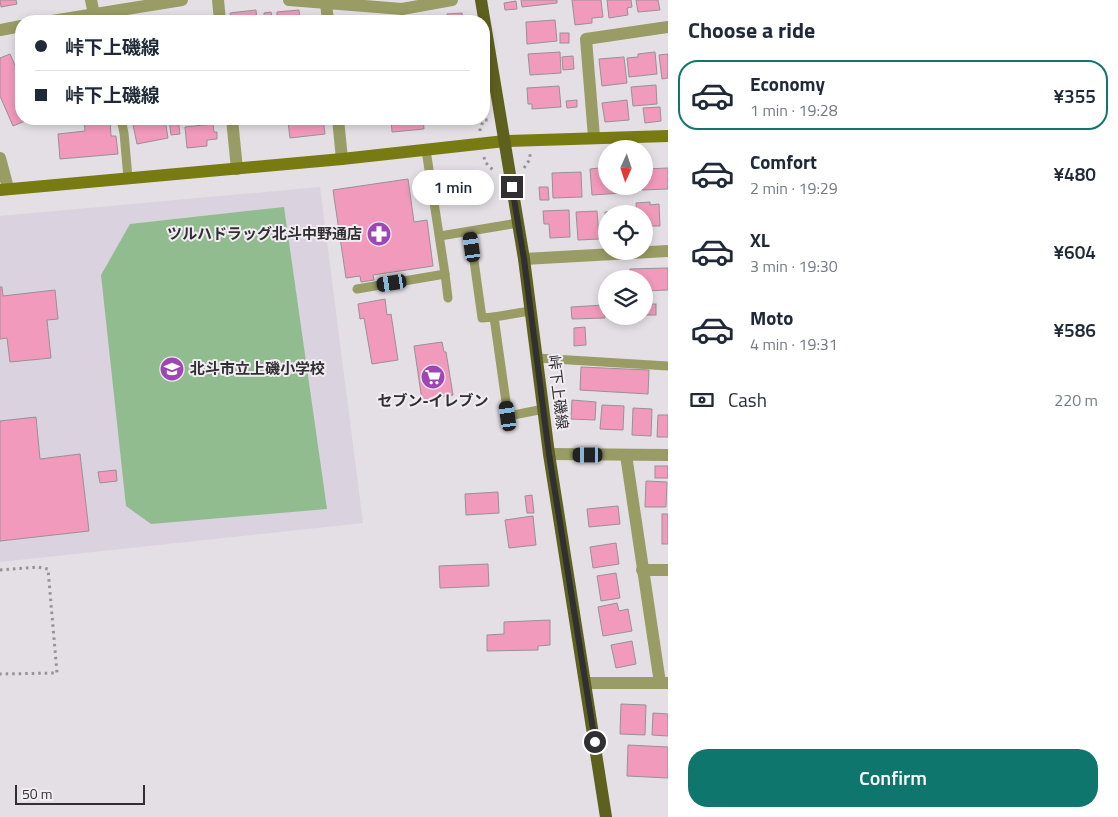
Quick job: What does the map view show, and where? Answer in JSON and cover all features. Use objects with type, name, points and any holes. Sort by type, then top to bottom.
[{"type":"main road","name":"峠下上磯線","points":[[481,0],[484,15]]},
{"type":"main road","name":"峠下上磯線","points":[[490,53],[524,259],[549,454],[606,817]]},
{"type":"street","points":[[91,0],[99,15]]},
{"type":"street","points":[[105,15],[182,0]]},
{"type":"street","points":[[218,0],[219,15]]},
{"type":"street","points":[[289,0],[402,9],[452,0]]},
{"type":"street","points":[[326,3],[327,15]]},
{"type":"street","points":[[0,30],[15,27]]},
{"type":"street","points":[[594,137],[586,38],[668,27]]},
{"type":"street","points":[[233,125],[237,169]]},
{"type":"street","points":[[339,125],[342,159]]},
{"type":"street","points":[[0,158],[4,189],[342,159],[505,141],[668,136]]},
{"type":"street","points":[[524,259],[668,251]]},
{"type":"street","points":[[549,454],[668,455]]},
{"type":"street","points":[[586,683],[664,683],[642,570],[626,455]]},
{"type":"street","points":[[642,570],[668,570]]},
{"type":"lane","points":[[122,125],[128,178]]},
{"type":"lane","points":[[426,150],[448,298]]},
{"type":"lane","points":[[440,236],[518,223]]},
{"type":"lane","points":[[470,232],[482,318],[530,311]]},
{"type":"lane","points":[[357,289],[445,274]]},
{"type":"lane","points":[[494,317],[508,416],[544,410]]},
{"type":"lane","points":[[537,358],[668,366]]},
{"type":"path","points":[[0,570],[38,567],[48,569],[57,673],[0,674]]},
{"type":"shaded area","name":"北斗市立上磯小学校","points":[[320,187],[363,523],[0,562],[0,216]]},
{"type":"green space","points":[[284,207],[327,509],[151,524],[126,506],[101,275],[130,224]]},
{"type":"building","points":[[0,0],[16,0],[17,4],[1,7]]},
{"type":"building","points":[[521,0],[557,0],[557,3],[522,7]]},
{"type":"building","points":[[572,0],[601,0],[603,17],[592,18],[592,23],[575,25]]},
{"type":"building","points":[[607,0],[631,0],[632,7],[627,8],[628,15],[609,18]]},
{"type":"building","points":[[636,0],[658,0],[660,10],[638,12]]},
{"type":"building","points":[[516,1],[517,9],[505,10],[504,3]]},
{"type":"building","points":[[256,10],[256,15],[230,15],[230,13]]},
{"type":"building","points":[[299,10],[299,15],[277,15],[277,12]]},
{"type":"building","points":[[271,12],[272,15],[264,15],[264,13]]},
{"type":"building","points":[[462,13],[462,15],[447,15]]},
{"type":"building","points":[[555,20],[557,41],[527,44],[526,22]]},
{"type":"building","points":[[560,33],[569,33],[569,43],[560,43]]},
{"type":"building","points":[[560,52],[561,73],[530,75],[528,54]]},
{"type":"building","points":[[655,52],[657,74],[629,77],[627,58],[638,57],[638,54]]},
{"type":"building","points":[[10,54],[15,65],[15,125],[13,126],[0,96],[0,58]]},
{"type":"building","points":[[668,54],[668,78],[662,79],[659,55]]},
{"type":"building","points":[[573,56],[574,69],[563,70],[562,57]]},
{"type":"building","points":[[624,57],[627,83],[602,86],[599,59]]},
{"type":"building","points":[[656,85],[657,104],[633,106],[631,87]]},
{"type":"building","points":[[559,86],[561,107],[532,109],[532,104],[528,104],[527,88]]},
{"type":"building","points":[[577,100],[577,107],[567,108],[566,101]]},
{"type":"building","points":[[627,100],[629,120],[605,122],[602,103]]},
{"type":"building","points":[[660,107],[661,121],[645,123],[643,108]]},
{"type":"building","points":[[84,125],[110,125],[111,136],[116,136],[118,154],[60,159],[58,134],[85,131]]},
{"type":"building","points":[[133,125],[166,125],[168,138],[137,144]]},
{"type":"building","points":[[170,125],[179,125],[180,134],[171,135]]},
{"type":"building","points":[[213,125],[214,132],[217,132],[217,139],[207,140],[207,146],[187,148],[185,127]]},
{"type":"building","points":[[288,125],[324,125],[325,134],[290,138]]},
{"type":"building","points":[[391,125],[424,125],[424,129],[392,132]]},
{"type":"building","points":[[598,168],[598,195],[592,195],[590,169]]},
{"type":"building","points":[[668,168],[668,189],[653,190],[653,169]]},
{"type":"building","points":[[581,172],[582,197],[553,198],[552,173]]},
{"type":"building","points":[[408,179],[414,222],[427,220],[433,266],[373,275],[374,280],[361,282],[360,276],[346,278],[333,190]]},
{"type":"building","points":[[539,187],[548,187],[549,200],[540,200]]},
{"type":"building","points":[[650,202],[650,205],[636,205],[636,203]]},
{"type":"building","points":[[659,204],[660,226],[653,226],[653,205],[650,205]]},
{"type":"building","points":[[569,210],[570,237],[550,238],[549,224],[544,224],[543,211]]},
{"type":"building","points":[[597,211],[598,239],[578,240],[576,212]]},
{"type":"building","points":[[668,268],[668,290],[653,291],[653,270],[630,269]]},
{"type":"building","points":[[0,287],[2,287],[3,296],[55,290],[58,319],[47,320],[51,358],[10,362],[7,338],[0,339]]},
{"type":"building","points":[[385,299],[387,315],[391,314],[398,360],[372,364],[364,318],[360,319],[358,304]]},
{"type":"building","points":[[653,304],[656,304],[656,315],[653,315]]},
{"type":"building","points":[[598,305],[598,318],[572,319],[571,307]]},
{"type":"building","points":[[585,327],[586,345],[574,346],[574,328]]},
{"type":"building","points":[[442,342],[444,352],[446,352],[453,395],[422,400],[414,346]]},
{"type":"building","points":[[581,367],[649,370],[648,394],[580,390]]},
{"type":"building","points":[[572,400],[596,402],[595,420],[571,419]]},
{"type":"building","points":[[602,405],[624,406],[623,430],[600,429]]},
{"type":"building","points":[[633,408],[652,409],[651,436],[632,435]]},
{"type":"building","points":[[658,415],[668,415],[668,437],[657,437]]},
{"type":"building","points":[[36,417],[40,459],[80,454],[89,531],[0,541],[0,421]]},
{"type":"building","points":[[655,466],[668,466],[668,478],[655,478]]},
{"type":"building","points":[[116,470],[117,481],[100,483],[98,472]]},
{"type":"building","points":[[646,481],[667,482],[666,507],[645,507]]},
{"type":"building","points":[[498,492],[499,513],[466,515],[465,494]]},
{"type":"building","points":[[532,495],[534,513],[527,513],[525,496]]},
{"type":"building","points":[[618,506],[620,524],[589,527],[587,509]]},
{"type":"building","points":[[662,514],[668,514],[668,544],[662,544]]},
{"type":"building","points":[[533,516],[536,545],[509,548],[505,520]]},
{"type":"building","points":[[616,543],[619,564],[593,568],[590,547]]},
{"type":"building","points":[[488,564],[489,586],[440,588],[439,566]]},
{"type":"building","points":[[616,573],[620,598],[601,601],[597,576]]},
{"type":"building","points":[[617,603],[619,611],[628,609],[632,631],[603,636],[598,607]]},
{"type":"building","points":[[550,620],[550,645],[538,646],[538,650],[487,651],[487,635],[504,634],[504,622]]},
{"type":"building","points":[[632,641],[636,664],[616,668],[611,645]]},
{"type":"building","points":[[621,704],[646,705],[645,735],[620,734]]},
{"type":"building","points":[[653,713],[668,714],[668,736],[652,735]]},
{"type":"building","points":[[628,745],[668,747],[668,778],[627,776]]},
{"type":"place","name":"ツルハドラッグ北斗中野通店","points":[[379,234]]},
{"type":"place","name":"北斗市立上磯小学校","points":[[172,369]]},
{"type":"place","name":"セブン-イレブン","points":[[433,377]]},
{"type":"route","points":[[512,187],[524,259],[549,454],[595,742]]}]
